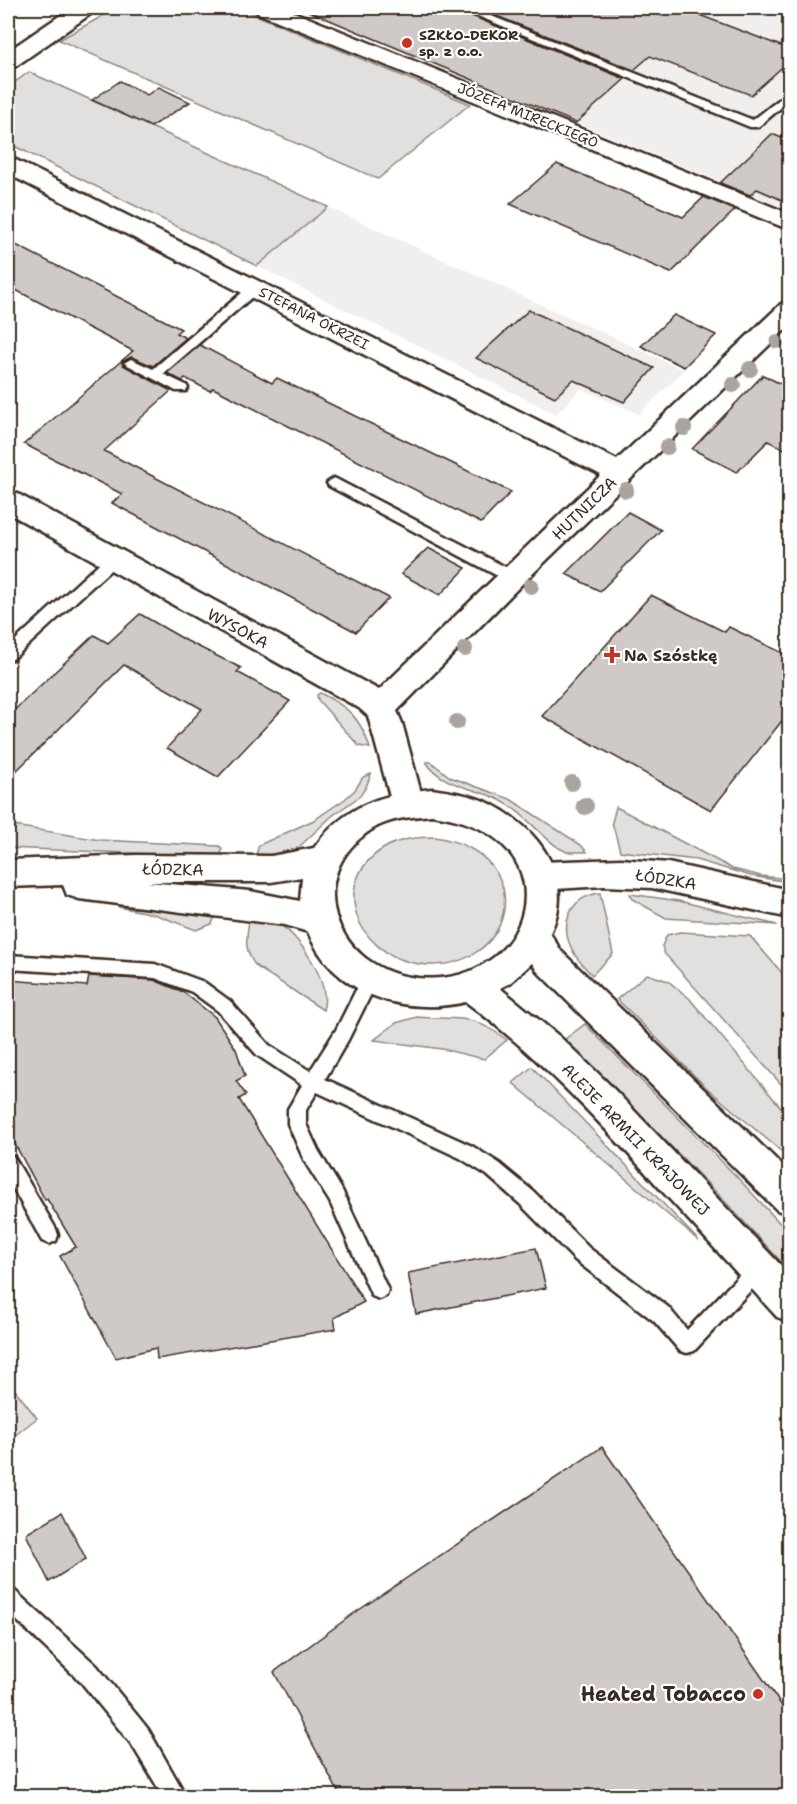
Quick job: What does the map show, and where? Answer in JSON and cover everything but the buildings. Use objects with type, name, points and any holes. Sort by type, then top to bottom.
[{"type":"street","points":[[8,61],[84,8]]},
{"type":"street","name":"JÓZEFA MIRECKIEGO","points":[[266,8],[789,223]]},
{"type":"street","name":"STEFANA OKRZEI","points":[[8,165],[620,473]]},
{"type":"street","name":"HUTNICZA","points":[[380,708],[512,577],[789,310]]},
{"type":"street","name":"WYSOKA","points":[[8,501],[370,700],[380,708]]},
{"type":"street","points":[[380,708],[387,723],[408,804]]},
{"type":"street","points":[[432,802],[456,805],[478,812],[499,823],[531,854],[540,876],[543,894],[541,915],[534,936],[512,963],[498,974],[472,987],[448,992],[422,993],[397,989],[370,979],[347,964],[330,944],[319,922],[315,900],[317,879],[325,859],[339,839],[358,822],[382,811],[408,804],[432,802]]},
{"type":"street","name":"ŁÓDZKA","points":[[14,875],[136,868],[271,869],[325,859]]},
{"type":"street","name":"ŁÓDZKA","points":[[540,876],[652,874],[789,904]]},
{"type":"street","name":"ŁÓDZKA","points":[[14,875],[142,895],[265,905],[294,912],[319,922]]},
{"type":"street","points":[[534,936],[549,961],[789,1198]]},
{"type":"street","name":"ALEJE ARMII KRAJOWEJ","points":[[472,987],[536,1036],[604,1103],[759,1268],[789,1304]]},
{"type":"lane","points":[[463,8],[754,125],[789,94]]},
{"type":"lane","points":[[154,375],[255,288]]},
{"type":"lane","points":[[131,363],[181,388]]},
{"type":"lane","points":[[334,483],[512,577]]},
{"type":"lane","points":[[8,655],[112,560]]},
{"type":"lane","points":[[8,962],[155,971],[181,978],[214,997],[263,1050],[313,1082],[434,1136],[493,1169],[527,1198],[582,1254],[661,1314],[687,1344],[759,1268]]},
{"type":"lane","points":[[370,979],[342,1035],[297,1108],[297,1124],[311,1156],[339,1202],[379,1290]]},
{"type":"lane","points":[[8,1163],[49,1235]]},
{"type":"lane","points":[[8,1598],[89,1674],[140,1737],[175,1797]]},
{"type":"shaded area","points":[[117,8],[239,8],[470,104],[378,179],[59,40]]},
{"type":"shaded area","points":[[300,8],[789,8],[789,210],[436,65]]},
{"type":"shaded area","points":[[29,72],[328,207],[257,266],[8,143],[8,87]]},
{"type":"shaded area","points":[[328,207],[684,370],[639,414],[581,389],[556,414],[257,266]]},
{"type":"shaded area","points":[[320,693],[352,714],[362,728],[370,748],[359,746],[318,700],[317,695]]},
{"type":"shaded area","points":[[426,762],[431,762],[450,777],[510,799],[581,845],[587,852],[567,852],[559,848],[509,805],[451,782],[433,771]]},
{"type":"shaded area","points":[[371,774],[360,796],[332,816],[299,847],[283,855],[255,858],[259,845],[314,820],[345,799],[355,790],[363,777]]},
{"type":"shaded area","points":[[616,807],[733,869],[761,876],[789,879],[789,882],[751,876],[696,860],[620,851],[612,822]]},
{"type":"shaded area","points":[[8,825],[100,840],[219,846],[222,848],[221,857],[8,848]]},
{"type":"shaded area","points":[[435,837],[470,848],[492,866],[503,888],[504,912],[495,934],[477,952],[451,963],[419,964],[396,958],[378,946],[364,931],[356,913],[354,894],[358,876],[370,859],[395,843],[412,838]]},
{"type":"shaded area","points":[[600,893],[613,954],[592,975],[580,962],[569,943],[567,923],[569,914],[581,900]]},
{"type":"shaded area","points":[[630,894],[679,901],[777,925],[666,918],[632,899]]},
{"type":"shaded area","points":[[118,907],[216,914],[212,924],[196,930],[154,914]]},
{"type":"shaded area","points":[[250,915],[277,923],[286,929],[304,949],[323,987],[325,999],[323,1010],[257,967],[252,961],[247,949]]},
{"type":"shaded area","points":[[680,932],[750,936],[789,981],[789,1093],[664,953],[662,946],[667,935]]},
{"type":"shaded area","points":[[647,974],[668,981],[689,998],[789,1117],[789,1158],[708,1089],[617,999]]},
{"type":"shaded area","points":[[417,1017],[473,1021],[507,1040],[484,1059],[442,1049],[374,1040],[396,1023]]},
{"type":"shaded area","points":[[585,1024],[738,1178],[789,1233],[789,1270],[718,1194],[565,1039]]},
{"type":"shaded area","points":[[532,1067],[699,1241],[513,1083]]},
{"type":"shaded area","points":[[8,1381],[37,1418],[8,1441]]},
{"type":"place","name":"SZKŁO-DEKOR sp. z o.o.","points":[[407,43]]},
{"type":"place","name":"Na Szóstkę","points":[[612,655]]},
{"type":"place","name":"Heated Tobacco","points":[[758,1694]]}]
